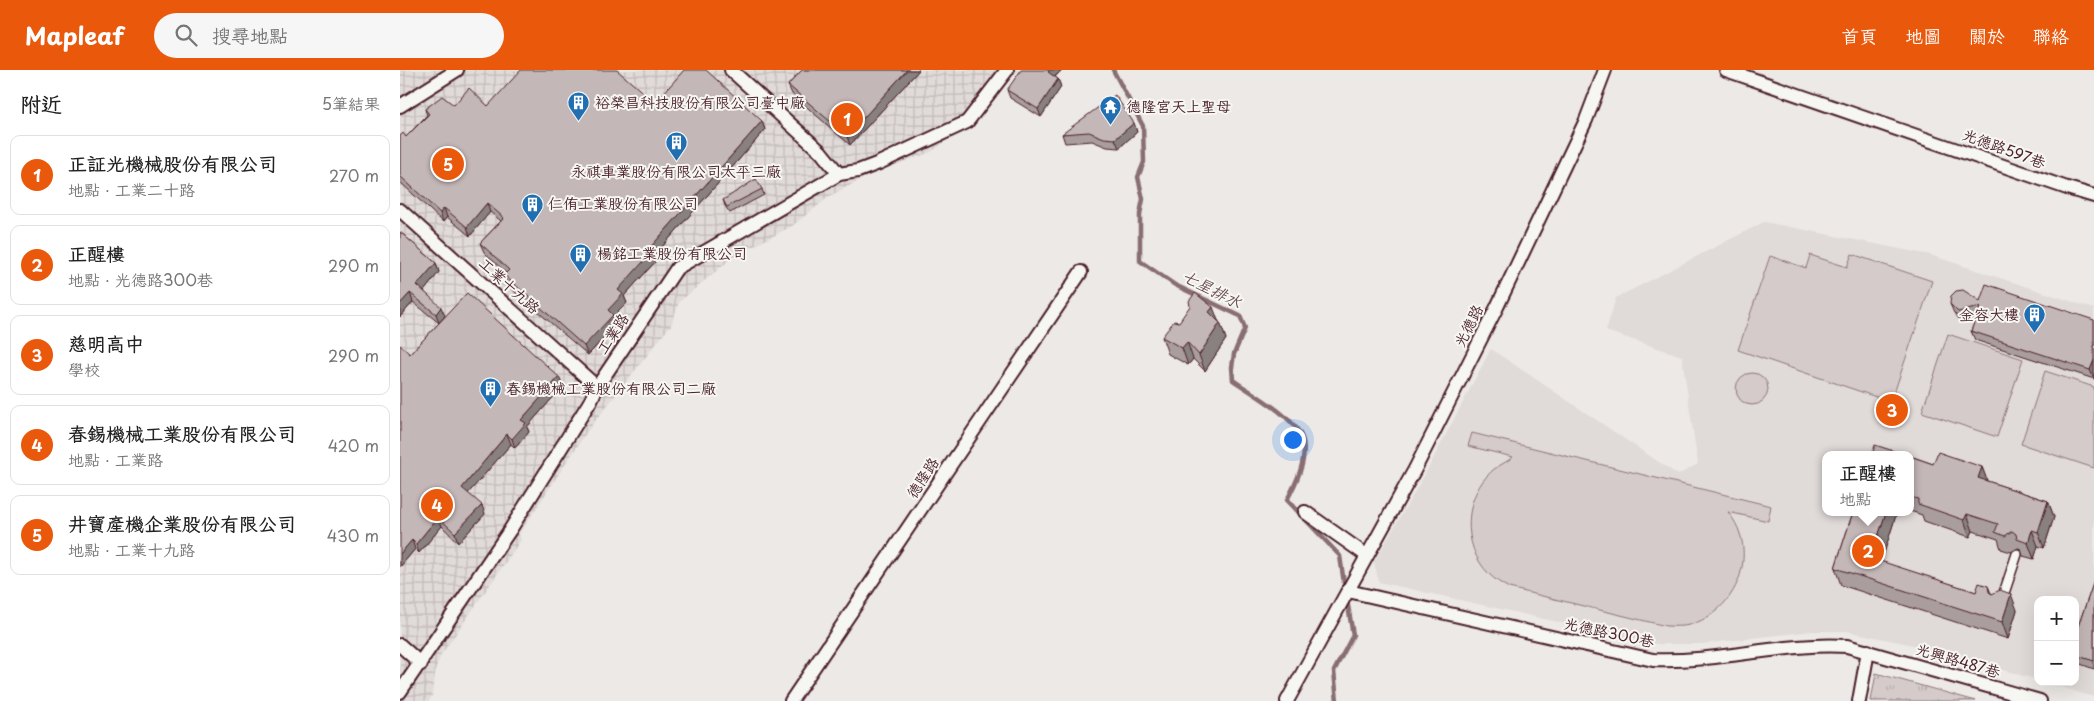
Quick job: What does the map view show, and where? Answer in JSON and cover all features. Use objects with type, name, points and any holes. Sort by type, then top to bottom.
[{"type":"street","points":[[400,106],[457,70]]},
{"type":"street","points":[[731,70],[821,152],[839,174]]},
{"type":"street","name":"工業路","points":[[400,692],[421,664],[510,530],[591,400],[597,387],[677,268],[839,174],[858,171],[872,166],[967,122],[1007,70]]},
{"type":"street","name":"光德路","points":[[1287,701],[1415,469],[1497,307],[1586,120],[1605,70]]},
{"type":"street","name":"光德路597巷","points":[[1726,70],[2094,196]]},
{"type":"street","name":"工業十九路","points":[[400,210],[597,387]]},
{"type":"street","name":"德隆路","points":[[791,701],[1080,272]]},
{"type":"street","points":[[1305,512],[1366,555]]},
{"type":"street","points":[[2000,605],[2017,554]]},
{"type":"street","name":"光德路300巷","points":[[1348,591],[1653,660],[1678,660],[1833,645],[1868,651]]},
{"type":"street","points":[[400,645],[421,664]]},
{"type":"street","points":[[1859,701],[1868,651]]},
{"type":"street","name":"光興路487巷","points":[[1868,651],[2040,701]]},
{"type":"shaded area","points":[[400,70],[1020,70],[992,89],[951,137],[931,152],[875,172],[830,196],[792,226],[733,257],[679,302],[671,325],[588,430],[519,534],[521,540],[441,655],[436,667],[432,696],[429,701],[400,701]]},
{"type":"shaded area","points":[[1764,222],[1930,255],[2094,309],[2094,697],[2057,686],[2079,686],[2079,596],[2034,596],[2034,679],[1923,647],[1847,631],[1812,631],[1700,644],[1657,644],[1379,582],[1374,562],[1423,478],[1491,349],[1678,475],[1698,464],[1682,356],[1606,331],[1616,298]]},
{"type":"green space","points":[[1852,254],[1932,281],[1891,402],[1738,350],[1770,256],[1806,268],[1810,255],[1847,267]]},
{"type":"green space","points":[[1948,334],[2023,359],[1997,437],[1922,412]]},
{"type":"green space","points":[[2045,371],[2094,387],[2094,468],[2021,444]]},
{"type":"green space","points":[[1752,373],[1758,374],[1763,378],[1767,383],[1767,395],[1763,400],[1758,404],[1752,405],[1746,404],[1741,400],[1737,395],[1736,389],[1737,383],[1741,378],[1746,374]]},
{"type":"green space","points":[[1472,433],[1771,506],[1768,521],[1728,512],[1738,528],[1743,545],[1743,562],[1739,579],[1731,594],[1720,607],[1706,618],[1689,625],[1666,626],[1509,588],[1491,576],[1480,563],[1470,536],[1469,521],[1471,507],[1483,481],[1493,470],[1513,457],[1468,446]]},
{"type":"green space","points":[[1876,673],[1976,701],[1871,701]]},
{"type":"building","points":[[521,70],[617,70],[655,103],[684,70],[706,70],[762,121],[648,250],[651,253],[618,290],[623,294],[608,310],[613,315],[584,346],[504,275],[509,270],[480,243],[504,218],[487,203],[467,227],[444,208],[440,213],[400,176],[400,136],[403,133],[406,137],[429,114],[425,109],[442,96],[454,105],[469,88],[488,106]]},
{"type":"building","points":[[802,70],[907,70],[847,136],[788,85]]},
{"type":"building","points":[[1021,70],[1050,70],[1048,72],[1058,79],[1038,109],[1007,90]]},
{"type":"building","name":"德隆宮天上聖母","points":[[1115,95],[1134,123],[1115,139],[1104,138],[1089,132],[1062,134]]},
{"type":"building","points":[[756,179],[762,189],[727,207],[723,200]]},
{"type":"building","points":[[400,232],[436,263],[417,285],[441,307],[436,314],[410,293],[400,304]]},
{"type":"building","name":"金容大樓","points":[[1986,284],[2094,320],[2094,360],[2090,370],[1971,331],[1980,307],[1958,312],[1950,304],[1951,296],[1956,291],[1963,290],[1980,301]]},
{"type":"building","points":[[467,293],[559,377],[521,420],[526,423],[512,439],[507,434],[462,488],[482,505],[455,533],[438,517],[416,544],[412,540],[400,554],[400,345],[410,354]]},
{"type":"building","points":[[1195,293],[1213,307],[1209,312],[1220,323],[1199,355],[1187,342],[1182,348],[1162,337],[1174,321],[1179,322],[1190,306],[1189,301]]},
{"type":"building","points":[[1875,445],[1894,451],[1873,451]]},
{"type":"building","points":[[1938,452],[1982,467],[1978,478],[2048,501],[2038,532],[2032,530],[2028,543],[2017,539],[2016,534],[2012,531],[2005,536],[1995,532],[1998,524],[1967,514],[1964,520],[1918,504],[1918,499],[1914,498],[1914,457],[1933,464]]},
{"type":"building","points":[[1852,516],[1885,516],[1871,558],[1976,592],[1979,583],[1988,586],[1989,592],[1992,594],[2000,590],[2011,594],[2002,622],[1835,568]]},
{"type":"building","points":[[2094,581],[2094,661],[2079,656],[2079,624]]},
{"type":"waterway","name":"七星排水","points":[[1113,70],[1143,126],[1144,162],[1138,177],[1143,199],[1140,214],[1140,261],[1175,285],[1240,316],[1245,328],[1234,354],[1233,380],[1283,415],[1299,432],[1304,449],[1302,464],[1287,500],[1340,556],[1345,590]]},
{"type":"waterway","name":"七星排水","points":[[1337,701],[1334,671],[1353,635],[1347,600]]},
{"type":"place","name":"正証光機械股份有限公司","points":[[847,119]]},
{"type":"place","name":"裕榮昌科技股份有限公司臺中廠","points":[[579,122]]},
{"type":"place","name":"德隆宮天上聖母","points":[[1110,126]]},
{"type":"place","name":"永祺車業股份有限公司太平三廠","points":[[676,162]]},
{"type":"place","name":"井寶產機企業股份有限公司","points":[[448,164]]},
{"type":"place","name":"仁侑工業股份有限公司","points":[[532,223]]},
{"type":"place","name":"楊銘工業股份有限公司","points":[[581,273]]},
{"type":"place","name":"金容大樓","points":[[2035,334]]},
{"type":"place","name":"春錫機械工業股份有限公司二廠","points":[[490,408]]},
{"type":"place","name":"慈明高中","points":[[1892,410]]},
{"type":"place","name":"春錫機械工業股份有限公司","points":[[437,505]]},
{"type":"place","name":"正醒樓","points":[[1868,551]]}]
